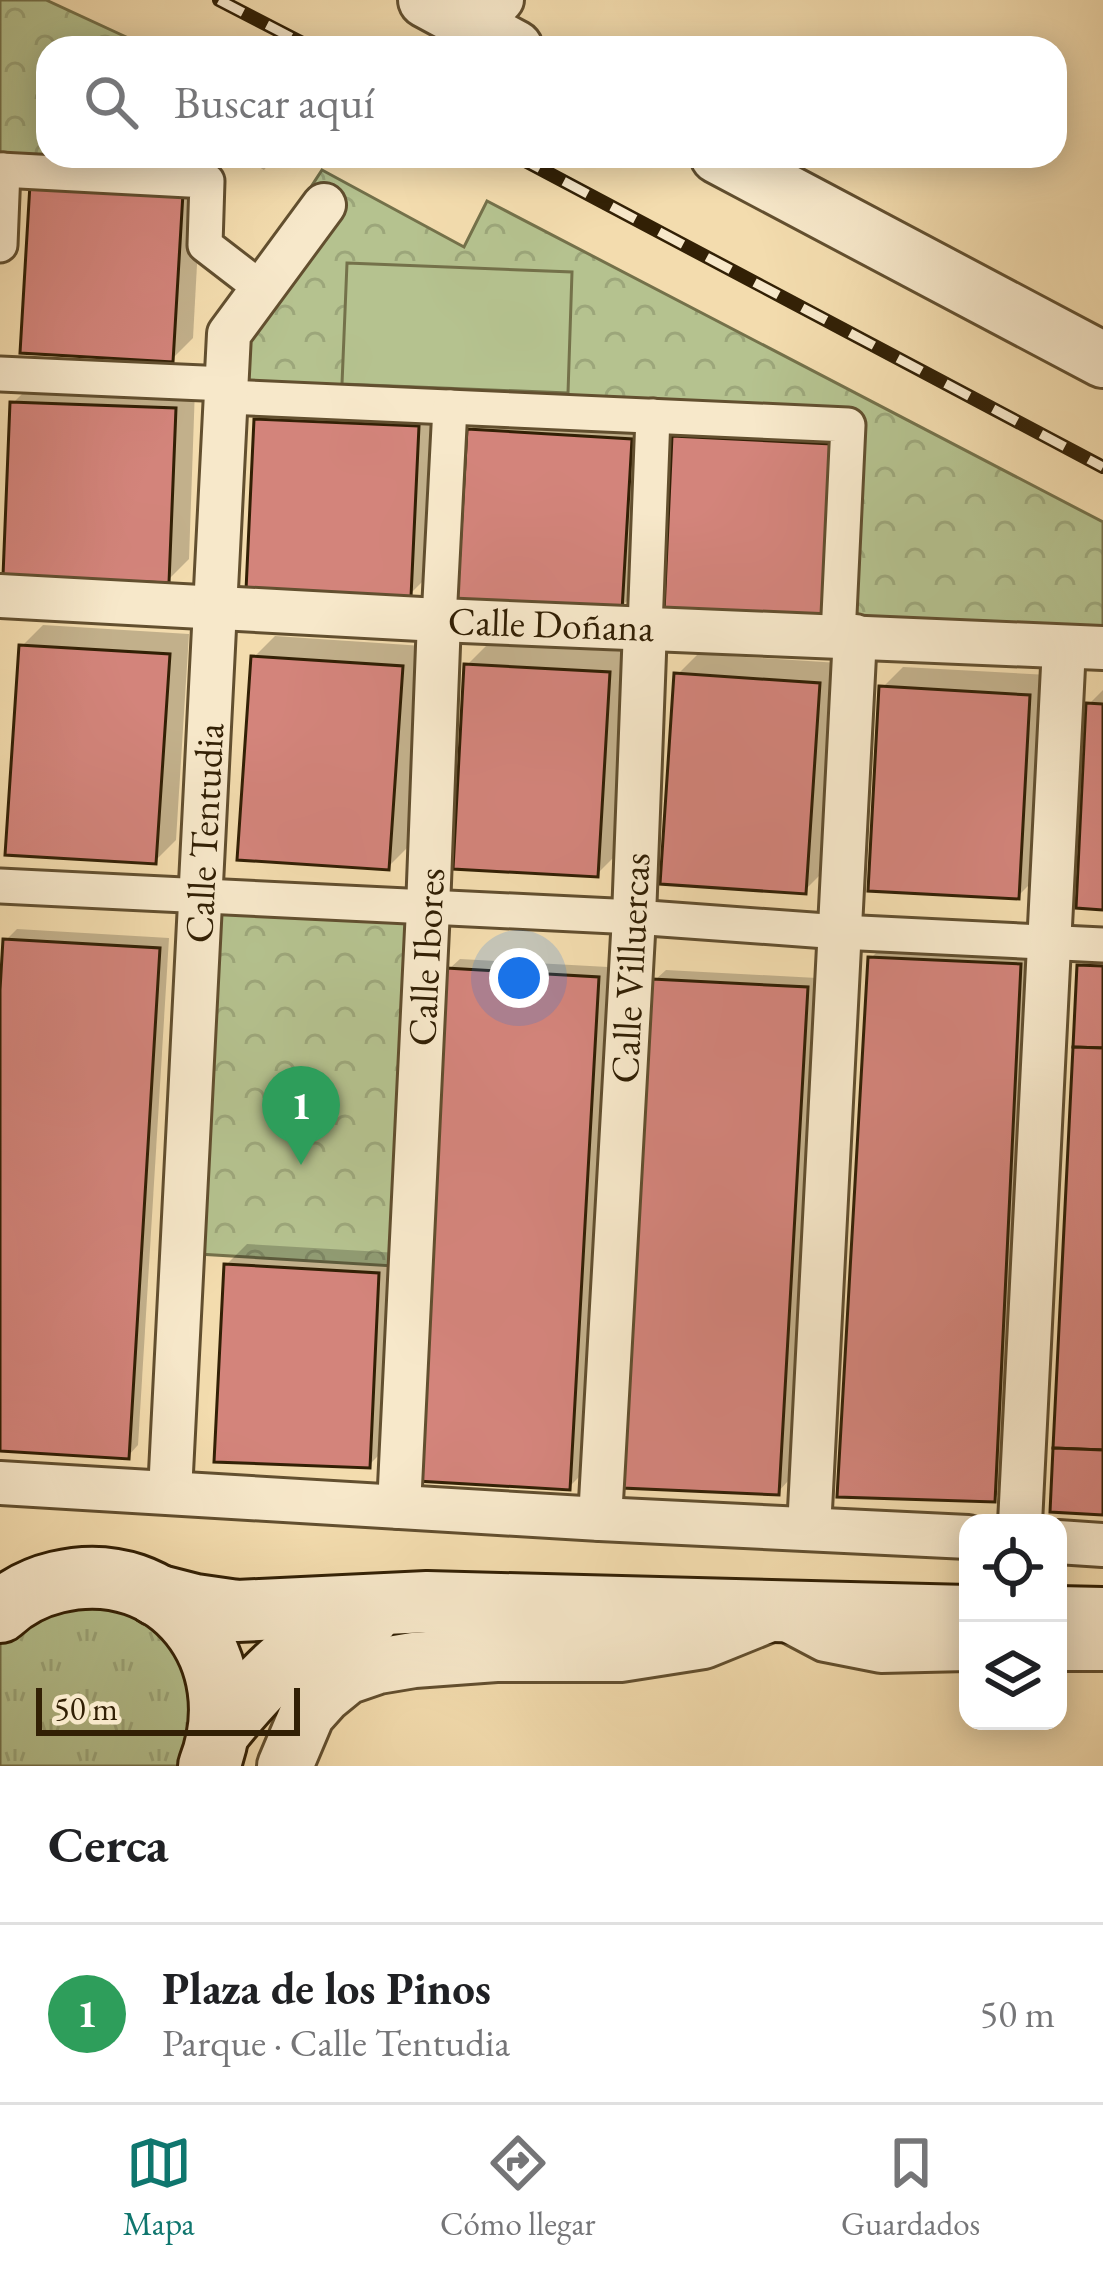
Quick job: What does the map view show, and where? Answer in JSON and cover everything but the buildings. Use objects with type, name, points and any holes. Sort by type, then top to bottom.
[{"type":"main road","points":[[13,1597],[77,1577],[118,1580],[156,1595],[237,1611],[427,1602],[959,1616]]},
{"type":"main road","points":[[156,1595],[182,1614],[202,1639],[215,1668],[222,1699],[212,1757]]},
{"type":"main road","points":[[212,1757],[253,1690],[321,1634],[355,1619],[427,1602]]},
{"type":"main road","points":[[1067,1617],[1103,1618]]},
{"type":"street","points":[[426,0],[498,25]]},
{"type":"street","points":[[741,168],[1103,360]]},
{"type":"street","points":[[0,245],[2,170],[207,181],[205,245],[262,289]]},
{"type":"street","name":"Calle Tentudia","points":[[170,1492],[229,334],[324,205]]},
{"type":"street","points":[[0,374],[450,407],[848,424],[840,932],[809,1529]]},
{"type":"street","name":"Calle Ibores","points":[[399,1507],[450,407]]},
{"type":"street","name":"Calle Villuercas","points":[[600,1520],[634,917],[653,416]]},
{"type":"street","name":"Calle Doñana","points":[[0,596],[1084,648]]},
{"type":"street","points":[[1020,1514],[1048,941],[1084,648]]},
{"type":"street","points":[[0,886],[1103,944]]},
{"type":"street","points":[[0,1484],[959,1537]]},
{"type":"street","points":[[1067,1543],[1103,1545]]},
{"type":"street","points":[[285,1766],[307,1714],[324,1694],[346,1677],[377,1666],[496,1654],[620,1654],[703,1641],[772,1612],[825,1640],[881,1651],[959,1648]]},
{"type":"street","points":[[1067,1648],[1103,1649]]},
{"type":"green space","points":[[0,0],[46,0],[124,36],[36,36],[36,168],[0,170]]},
{"type":"green space","points":[[322,170],[464,247],[487,201],[1103,522],[1103,648],[838,636],[848,425],[226,397],[307,193]]},
{"type":"green space","points":[[347,263],[572,272],[568,393],[342,384]]},
{"type":"green space","points":[[201,898],[428,909],[410,1267],[182,1253]]},
{"type":"green space","points":[[134,1602],[194,1655],[192,1766],[0,1766],[0,1636],[25,1613]]},
{"type":"railway","points":[[219,0],[289,36]]},
{"type":"railway","points":[[539,168],[1103,467]]},
{"type":"place","name":"Plaza de los Pinos","points":[[301,1165]]}]
